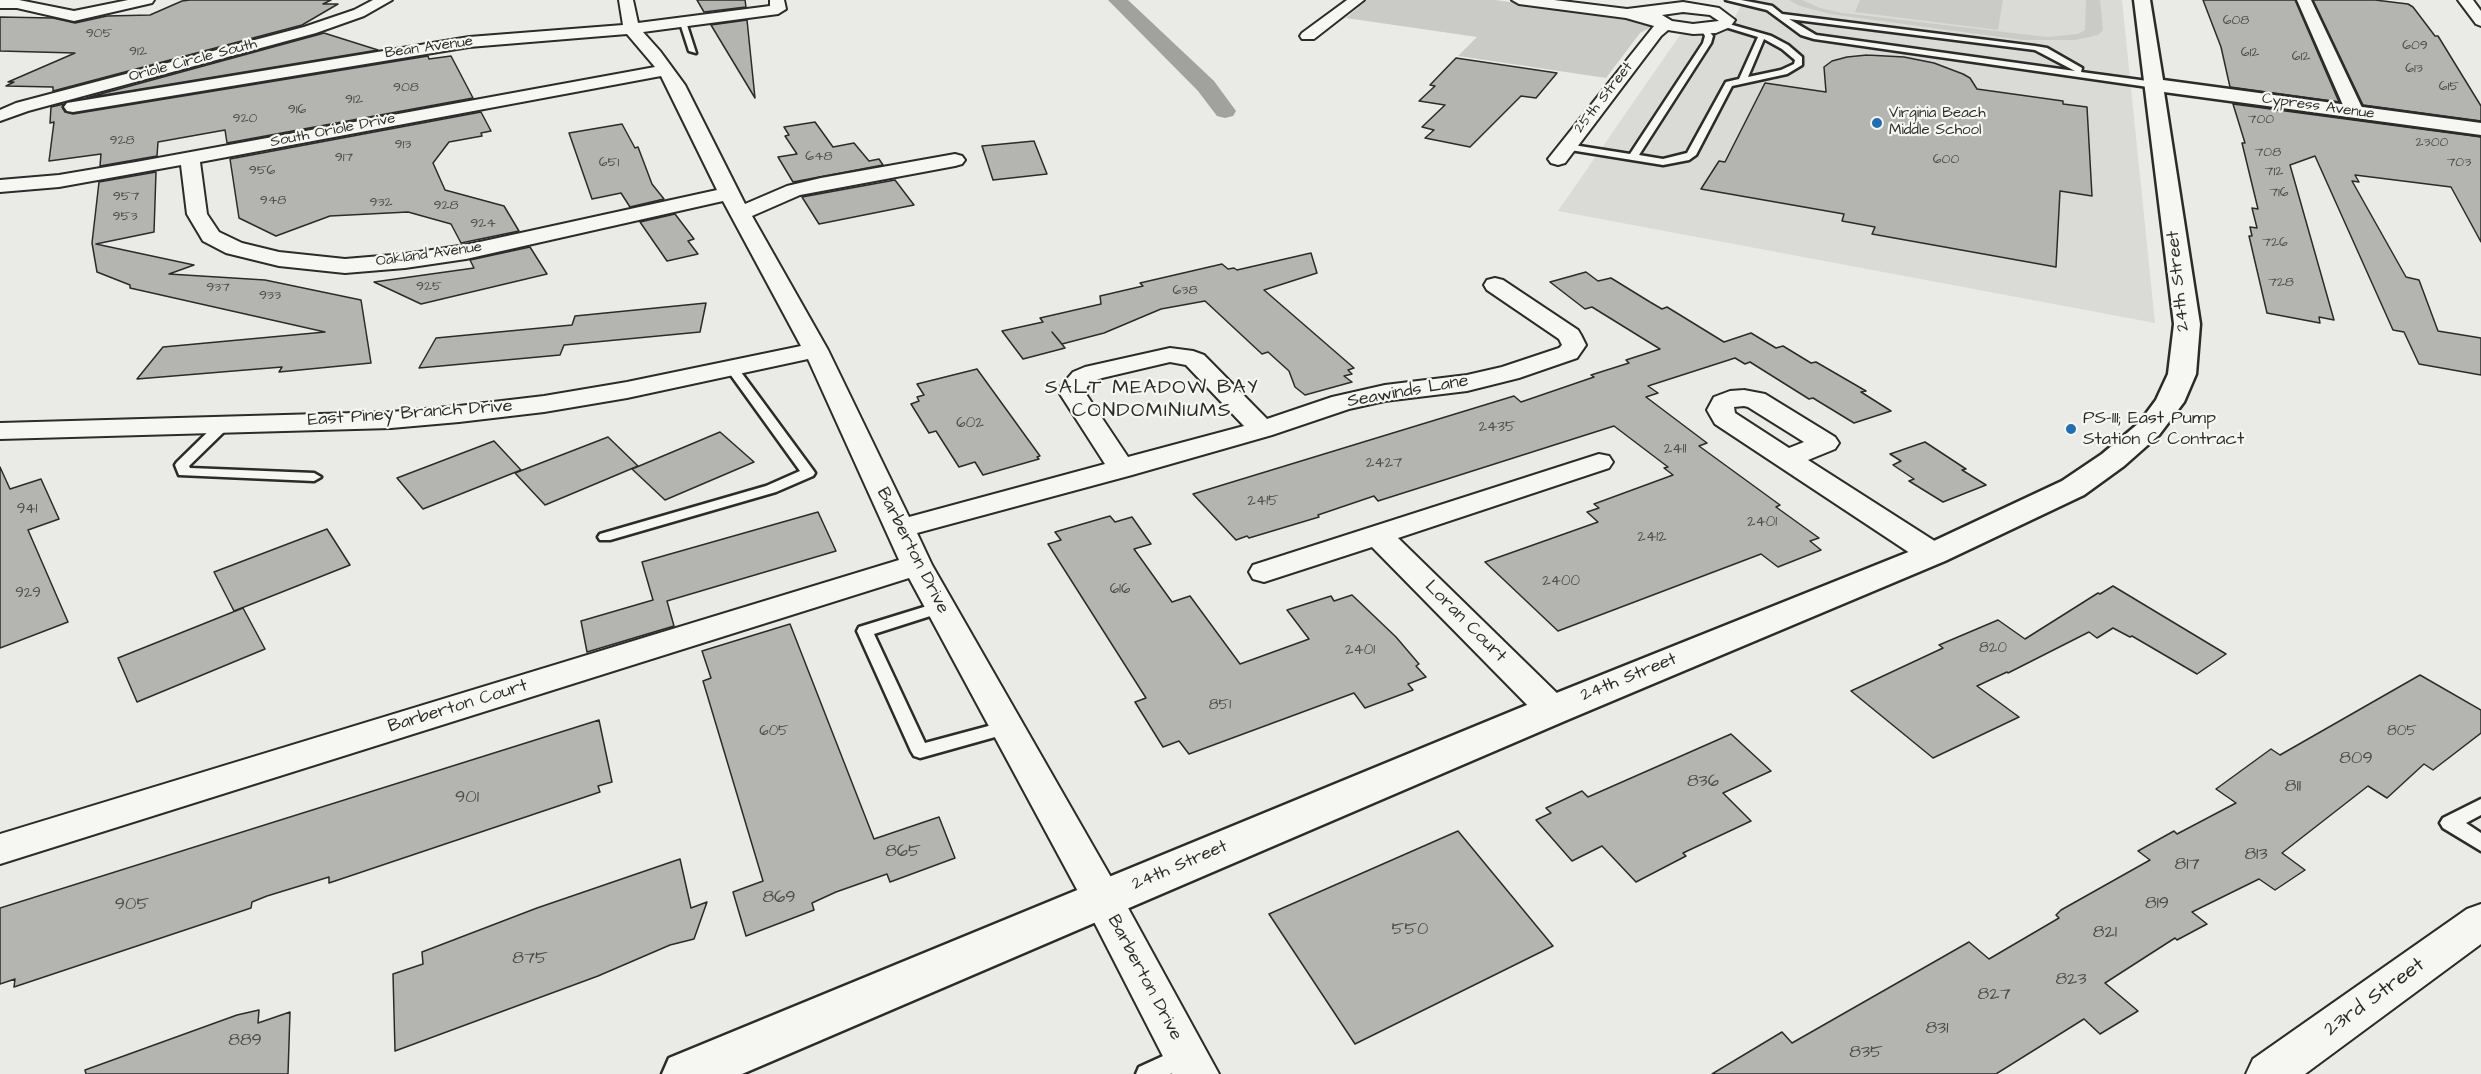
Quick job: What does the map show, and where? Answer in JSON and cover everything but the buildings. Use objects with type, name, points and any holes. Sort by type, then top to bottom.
[{"type":"street","points":[[0,4],[17,4],[83,15],[147,0]]},
{"type":"street","name":"Oriole Circle South","points":[[0,116],[22,107],[310,30],[359,13],[385,0]]},
{"type":"street","name":"Bean Avenue","points":[[74,107],[629,14],[682,22],[778,9],[777,0]]},
{"type":"street","points":[[1308,36],[1357,0]]},
{"type":"street","points":[[1519,0],[1627,14],[1667,13],[1718,6],[1727,20],[1725,24],[1699,29],[1673,30],[1651,38]]},
{"type":"street","name":"24th Street","points":[[687,1074],[1552,710],[1933,554],[2073,488],[2113,460],[2149,429],[2170,402],[2182,374],[2187,324],[2142,0]]},
{"type":"street","points":[[2304,0],[2355,112]]},
{"type":"street","points":[[2465,0],[2481,21]]},
{"type":"street","points":[[1667,13],[1699,29]]},
{"type":"street","name":"25th Street","points":[[1562,153],[1651,38],[1667,13]]},
{"type":"street","name":"Barberton Drive","points":[[629,14],[666,70],[735,203],[816,350],[917,565],[1102,898],[1191,1065]]},
{"type":"street","name":"South Oriole Drive","points":[[0,186],[59,181],[666,70]]},
{"type":"street","name":"Cypress Avenue","points":[[2155,85],[2481,129]]},
{"type":"street","name":"Oakland Avenue","points":[[190,158],[197,214],[211,236],[234,249],[279,259],[345,266],[405,261],[466,252],[955,160]]},
{"type":"street","name":"Seawinds Lane","points":[[899,530],[1262,429],[1341,403],[1385,393],[1467,383],[1510,373],[1568,353],[1574,345],[1569,336],[1495,285]]},
{"type":"street","name":"East Piney Branch Drive","points":[[0,431],[391,420],[459,414],[544,404],[627,390],[816,350]]},
{"type":"street","points":[[1122,469],[1073,394],[1074,386],[1082,378],[1094,372],[1170,355],[1184,356],[1195,360],[1262,429]]},
{"type":"street","points":[[1787,459],[1933,554]]},
{"type":"street","points":[[1264,572],[1599,462]]},
{"type":"street","name":"Loran Court","points":[[1378,534],[1552,710]]},
{"type":"street","name":"Barberton Court","points":[[0,849],[917,565]]},
{"type":"street","name":"23rd Street","points":[[2269,1074],[2481,921]]},
{"type":"lane","points":[[1730,0],[1769,8],[1804,33],[1814,37],[2155,85]]},
{"type":"lane","points":[[1780,16],[2035,48],[2044,50],[2087,75]]},
{"type":"lane","points":[[682,22],[693,51]]},
{"type":"lane","points":[[1562,153],[1673,162],[1691,155],[1729,84],[1784,72],[1798,65],[1799,59],[1794,54],[1762,36],[1725,24]]},
{"type":"lane","points":[[1632,158],[1707,43],[1709,36],[1699,29]]},
{"type":"lane","points":[[1743,80],[1762,36]]},
{"type":"lane","points":[[605,537],[771,489],[808,473],[731,367]]},
{"type":"lane","points":[[224,424],[182,465],[184,472],[314,477]]},
{"type":"lane","points":[[940,607],[865,631],[920,751],[1007,727]]},
{"type":"lane","points":[[2481,806],[2450,823],[2481,843]]},
{"type":"lane","points":[[1147,1074],[1191,1065]]},
{"type":"shaded area","points":[[1367,0],[1495,0],[1642,19],[1655,25],[1640,33],[1606,78],[1458,56],[1477,37],[1346,18]]},
{"type":"shaded area","name":"Virginia Beach Middle School","points":[[1744,0],[2122,0],[2155,323],[1558,211],[1680,35],[1713,31],[1731,24]]},
{"type":"shaded area","points":[[1789,0],[1802,0],[1820,8],[1842,13],[2047,37],[2078,34],[2085,30],[2086,0],[2100,0],[2103,30],[2098,35],[2075,40],[2023,40],[1830,14],[1800,6]]},
{"type":"shaded area","points":[[1860,0],[2003,0],[1998,30],[1855,12]]},
{"type":"waterway","points":[[1117,0],[1206,86],[1225,111]]},
{"type":"place","name":"Virginia Beach Middle School","points":[[1877,123]]},
{"type":"place","name":"PS-111; East Pump Station C Contract","points":[[2071,429]]},
{"type":"district","name":"SALT MEADOW BAY CONDOMINIUMS","points":[[1152,400]]}]
